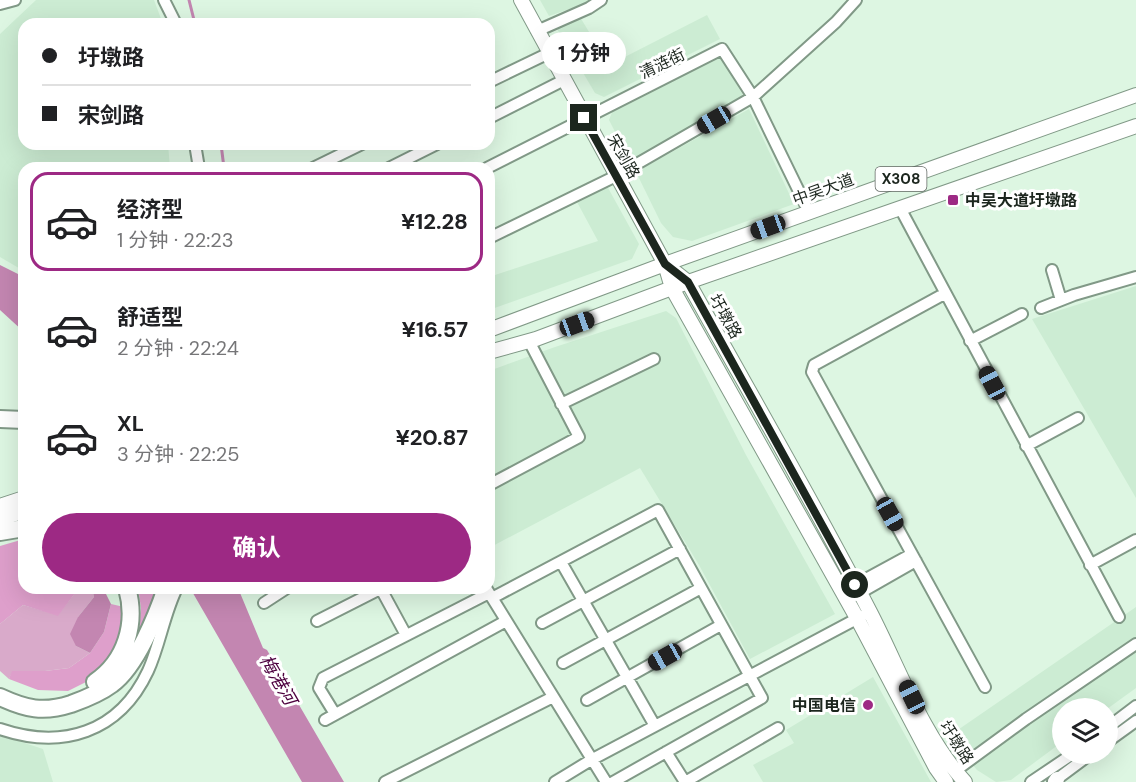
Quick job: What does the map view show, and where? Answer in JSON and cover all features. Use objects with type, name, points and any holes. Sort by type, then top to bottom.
[{"type":"highway","points":[[0,419],[18,420]]},
{"type":"highway","points":[[0,532],[18,529]]},
{"type":"highway","points":[[0,687],[21,698],[51,701],[82,691],[107,675],[123,650],[131,626],[131,602],[128,594]]},
{"type":"highway","points":[[0,697],[19,706],[51,710],[86,699],[114,683],[134,658],[163,612],[165,594]]},
{"type":"main road","name":"宋剑路","points":[[521,0],[665,264]]},
{"type":"main road","name":"中吴大道","points":[[495,328],[665,264],[1136,95]]},
{"type":"main road","name":"X308","points":[[495,351],[529,341],[688,282],[1136,126]]},
{"type":"main road","name":"圩墩路","points":[[665,264],[688,282],[870,611],[951,777]]},
{"type":"main road","name":"圩墩路","points":[[665,264],[672,288],[857,618],[936,768],[964,782]]},
{"type":"main road","points":[[0,506],[18,500]]},
{"type":"main road","points":[[0,519],[18,513]]},
{"type":"main road","points":[[924,742],[938,782]]},
{"type":"street","points":[[0,4],[15,0]]},
{"type":"street","points":[[164,0],[173,18]]},
{"type":"street","points":[[537,31],[589,8],[601,0]]},
{"type":"street","points":[[495,235],[616,176],[753,97],[836,22],[856,0]]},
{"type":"street","name":"清涟街","points":[[495,164],[722,49],[753,97]]},
{"type":"street","points":[[495,79],[549,53]]},
{"type":"street","points":[[495,115],[564,80]]},
{"type":"street","points":[[753,97],[809,212]]},
{"type":"street","points":[[326,162],[350,150]]},
{"type":"street","points":[[401,162],[425,150]]},
{"type":"street","points":[[900,208],[944,294],[1119,617]]},
{"type":"street","points":[[1052,270],[1061,300]]},
{"type":"street","points":[[1041,308],[1136,277]]},
{"type":"street","points":[[944,294],[814,364],[812,372],[986,687]]},
{"type":"street","points":[[970,341],[1022,314]]},
{"type":"street","points":[[495,482],[579,437],[529,341]]},
{"type":"street","points":[[561,404],[654,359]]},
{"type":"street","points":[[1026,446],[1078,418]]},
{"type":"street","points":[[495,590],[561,562],[658,510],[762,698],[613,782]]},
{"type":"street","points":[[1090,565],[1136,540]]},
{"type":"street","points":[[542,623],[680,549]]},
{"type":"street","points":[[857,589],[914,558]]},
{"type":"street","points":[[561,562],[655,726]]},
{"type":"street","points":[[563,663],[701,588]]},
{"type":"street","points":[[0,729],[38,738],[74,736],[111,719],[133,697],[148,670],[163,612],[174,594]]},
{"type":"street","points":[[264,603],[278,594]]},
{"type":"street","points":[[317,621],[370,594]]},
{"type":"street","points":[[385,594],[406,635]]},
{"type":"street","points":[[335,714],[319,688],[323,678],[487,594]]},
{"type":"street","points":[[490,594],[606,782]]},
{"type":"street","points":[[555,782],[591,760],[870,611]]},
{"type":"street","points":[[325,720],[506,621]]},
{"type":"street","points":[[587,700],[722,625]]},
{"type":"street","points":[[951,777],[1136,644]]},
{"type":"street","points":[[385,782],[553,697]]},
{"type":"street","points":[[1118,720],[1136,706]]},
{"type":"street","points":[[1118,734],[1136,721]]},
{"type":"street","points":[[666,752],[685,782],[778,728]]},
{"type":"street","points":[[1030,782],[1057,764]]},
{"type":"street","points":[[1055,781],[1077,764]]},
{"type":"shaded area","points":[[36,0],[154,0],[161,18],[18,18],[18,150],[168,150],[170,162],[18,162],[18,268],[0,257],[0,34]]},
{"type":"shaded area","points":[[540,0],[596,0],[549,16]]},
{"type":"shaded area","points":[[707,15],[720,39],[604,97],[595,93],[557,29],[580,17],[609,65]]},
{"type":"shaded area","points":[[719,55],[746,100],[630,161],[609,120],[613,110]]},
{"type":"shaded area","points":[[749,109],[794,204],[692,241],[673,237],[661,223],[636,172]]},
{"type":"shaded area","points":[[607,186],[639,244],[632,259],[495,308],[495,275],[598,241],[577,202]]},
{"type":"shaded area","points":[[1136,286],[1136,498],[1032,319]]},
{"type":"shaded area","points":[[666,311],[676,318],[746,455],[835,614],[750,659],[699,565],[640,468],[495,545],[495,369]]},
{"type":"shaded area","points":[[18,541],[18,594],[74,594],[58,616],[23,605],[0,624],[0,546]]},
{"type":"shaded area","points":[[74,594],[93,594],[94,597],[78,617],[76,646],[90,653],[69,668],[13,671],[9,679],[0,671],[0,624],[23,605],[58,615]]},
{"type":"shaded area","points":[[139,594],[156,594],[139,634],[141,608]]},
{"type":"shaded area","points":[[111,604],[124,607],[122,630],[111,658],[94,678],[68,691],[38,690],[9,679],[12,671],[69,668],[90,653],[104,632]]},
{"type":"shaded area","points":[[1136,607],[1136,688],[1118,701],[1118,698],[1052,698],[1052,749],[1011,780],[996,782],[977,770],[949,736]]},
{"type":"shaded area","points":[[873,677],[931,782],[763,782],[753,765],[794,743],[786,730]]},
{"type":"shaded area","points":[[0,735],[43,749],[53,782],[0,782]]},
{"type":"water","points":[[0,265],[18,274],[18,326],[0,310]]},
{"type":"water","points":[[93,594],[106,594],[111,604],[104,632],[90,653],[76,646],[70,634],[78,617],[94,597]]},
{"type":"water","name":"梅港河","points":[[193,594],[240,594],[263,648],[267,650],[344,782],[302,782]]},
{"type":"waterway","points":[[189,0],[194,18]]},
{"type":"waterway","points":[[222,150],[223,162]]},
{"type":"place","name":"中吴大道圩墩路","points":[[953,200]]},
{"type":"place","name":"中国电信","points":[[868,705]]},
{"type":"route","points":[[584,118],[665,264],[688,282],[855,585]]}]
